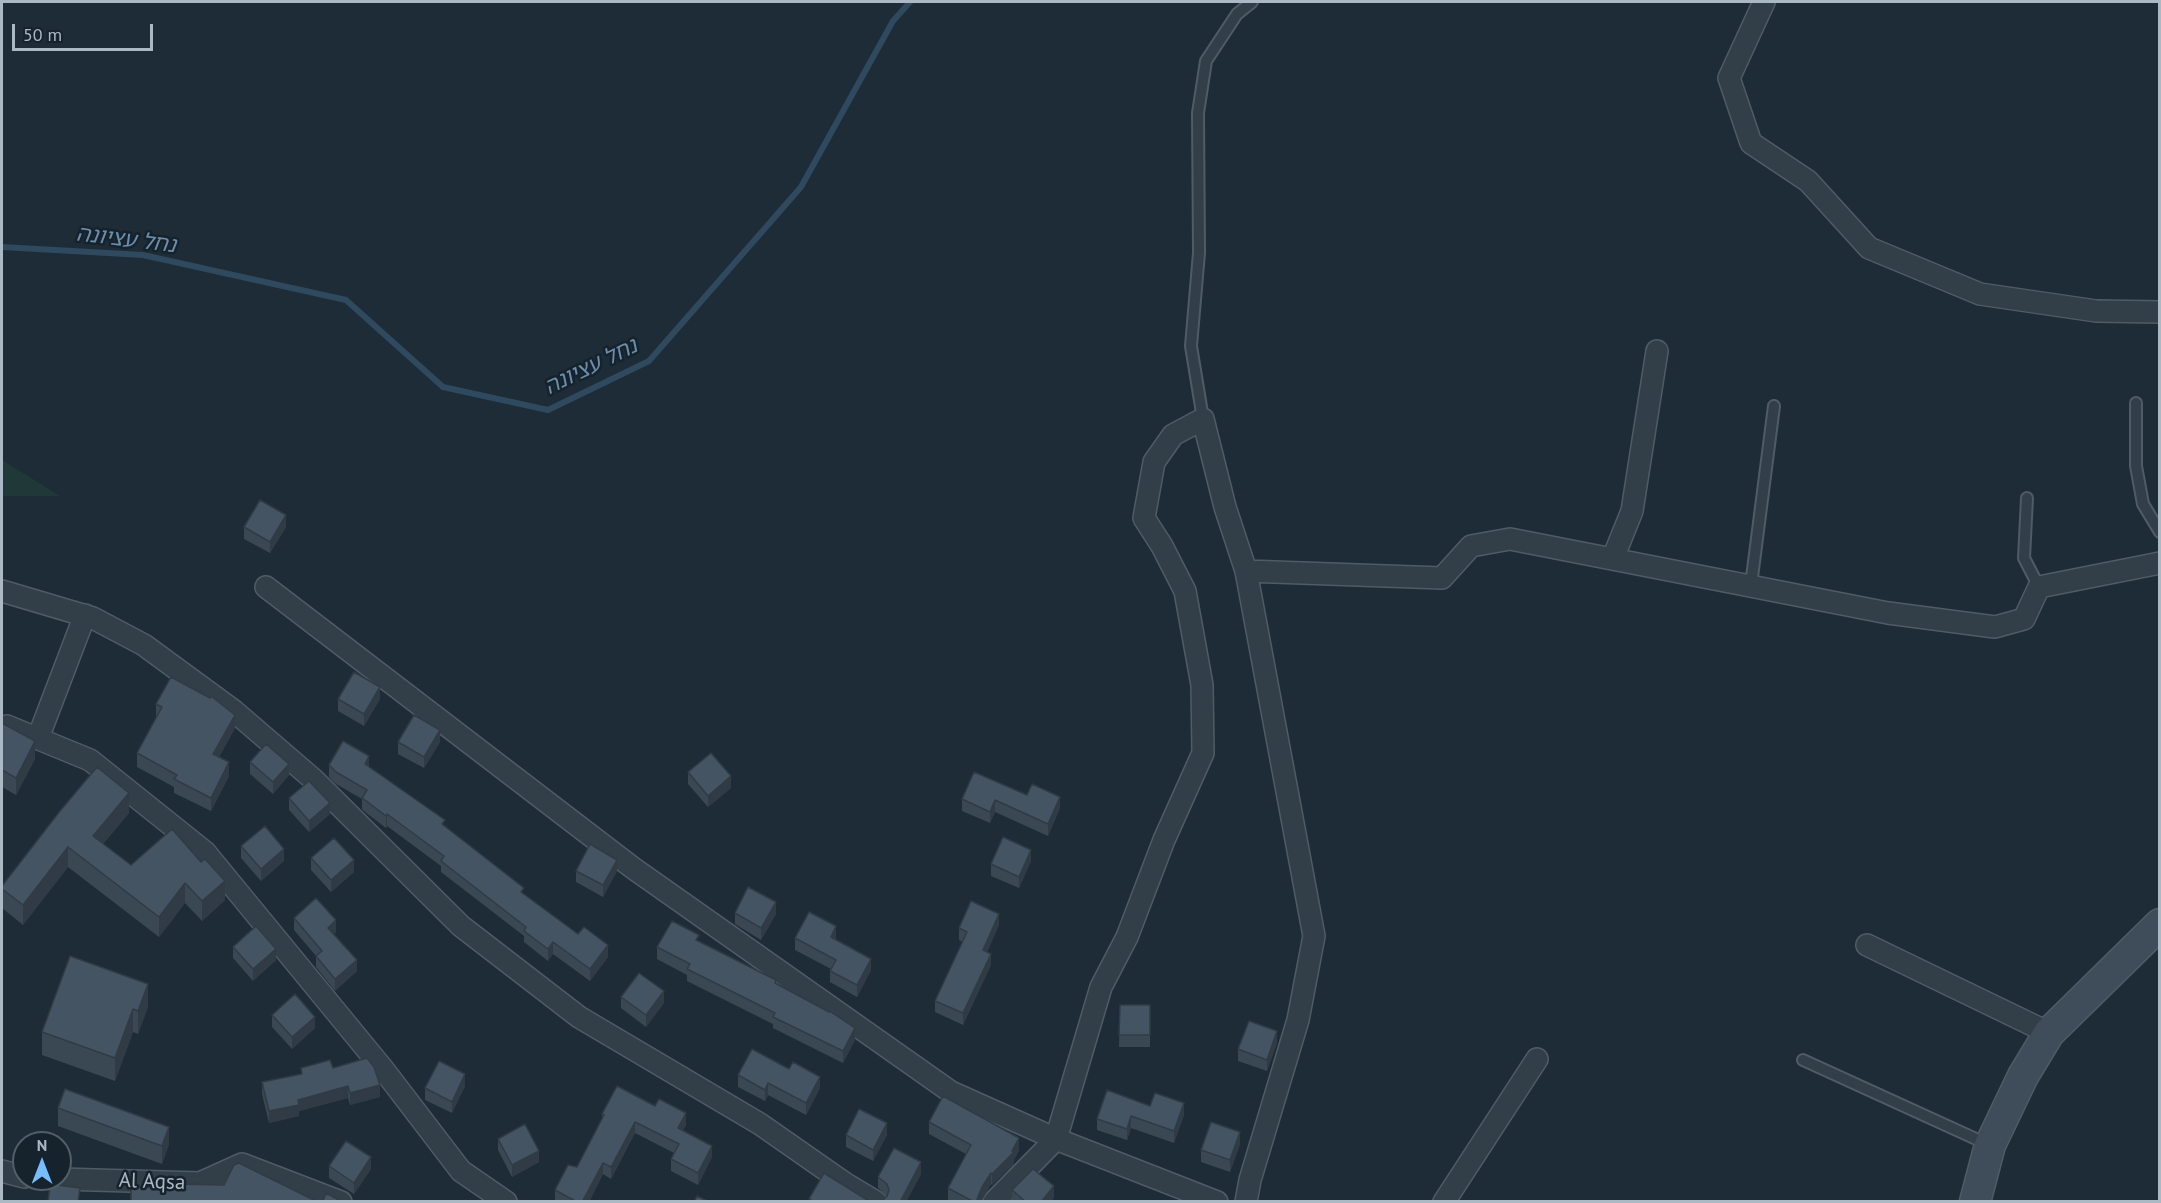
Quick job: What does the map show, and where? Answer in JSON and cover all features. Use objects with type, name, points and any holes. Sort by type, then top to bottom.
[{"type":"main road","points":[[1975,1202],[1990,1145],[2023,1076],[2049,1033],[2160,924]]},
{"type":"street","points":[[1764,2],[1729,78],[1751,143],[1808,182],[1869,248],[1980,294],[2096,311],[2160,312]]},
{"type":"street","points":[[1613,558],[1632,511],[1657,351]]},
{"type":"street","points":[[994,1202],[1056,1139],[1101,987],[1126,936],[1164,840],[1203,753],[1202,685],[1185,591],[1162,546],[1144,518],[1154,462],[1173,435],[1203,420],[1225,507],[1246,571],[1314,936],[1298,1020],[1250,1180],[1246,1202]]},
{"type":"street","points":[[1246,571],[1442,578],[1471,546],[1510,539],[1888,613],[1995,627],[2024,619],[2039,587],[2160,563]]},
{"type":"street","points":[[266,587],[633,868],[951,1092],[1056,1139],[1217,1202]]},
{"type":"street","points":[[2,591],[85,615],[144,645],[234,711],[313,779],[461,926],[579,1017],[760,1124],[846,1184],[876,1202]]},
{"type":"street","points":[[38,738],[85,615]]},
{"type":"street","points":[[4,728],[38,738],[90,760],[205,852],[376,1060],[461,1171],[506,1202]]},
{"type":"street","points":[[1867,945],[2049,1033]]},
{"type":"street","points":[[1444,1202],[1537,1059]]},
{"type":"street","name":"Al Aqsa","points":[[72,1179],[200,1183],[242,1164],[316,1197],[340,1202]]},
{"type":"lane","points":[[1203,420],[1191,346],[1199,253],[1198,112],[1206,61],[1237,14],[1252,2]]},
{"type":"lane","points":[[2136,403],[2138,476],[2143,504],[2160,532]]},
{"type":"lane","points":[[1751,585],[1774,406]]},
{"type":"lane","points":[[2027,498],[2024,558],[2039,587]]},
{"type":"lane","points":[[1803,1060],[1990,1145]]},
{"type":"green space","points":[[2,460],[60,496],[2,496]]},
{"type":"building","points":[[260,500],[286,515],[270,542],[244,527]]},
{"type":"building","points":[[354,672],[380,687],[364,714],[338,699]]},
{"type":"building","points":[[171,677],[210,698],[211,696],[235,715],[213,754],[229,762],[211,798],[174,779],[177,775],[137,753],[162,707],[156,704]]},
{"type":"building","points":[[414,715],[440,730],[424,757],[398,742]]},
{"type":"building","points":[[2,723],[35,741],[16,778],[2,770]]},
{"type":"building","points":[[343,741],[369,756],[365,764],[445,820],[442,824],[524,888],[521,892],[578,934],[584,927],[608,945],[590,969],[553,942],[548,949],[524,931],[526,927],[441,861],[444,856],[362,798],[367,790],[336,772],[329,765]]},
{"type":"building","points":[[266,744],[289,764],[273,782],[250,762]]},
{"type":"building","points":[[711,753],[731,776],[708,796],[688,772]]},
{"type":"building","points":[[97,767],[129,793],[93,836],[131,865],[172,829],[201,862],[205,859],[225,881],[202,901],[185,883],[159,917],[68,847],[23,905],[2,889],[60,811]]},
{"type":"building","points":[[974,772],[1027,795],[1032,784],[1060,797],[1048,824],[995,800],[990,812],[962,799]]},
{"type":"building","points":[[309,781],[330,803],[309,821],[289,798]]},
{"type":"building","points":[[265,826],[284,849],[261,869],[241,846]]},
{"type":"building","points":[[1003,837],[1031,850],[1019,877],[991,864]]},
{"type":"building","points":[[334,838],[354,860],[331,880],[311,858]]},
{"type":"building","points":[[590,844],[617,860],[603,885],[576,871]]},
{"type":"building","points":[[748,887],[776,902],[761,928],[735,913]]},
{"type":"building","points":[[316,898],[336,920],[328,928],[357,960],[335,979],[316,956],[322,951],[294,918]]},
{"type":"building","points":[[971,901],[999,914],[983,950],[991,954],[963,1013],[935,1001],[967,932],[959,928]]},
{"type":"building","points":[[809,912],[836,926],[831,937],[871,959],[857,985],[830,971],[836,960],[795,938]]},
{"type":"building","points":[[672,921],[699,935],[696,940],[776,980],[775,983],[831,1012],[855,1028],[843,1051],[773,1017],[775,1013],[687,969],[690,964],[657,947]]},
{"type":"building","points":[[256,926],[276,949],[253,969],[233,947]]},
{"type":"building","points":[[70,956],[148,984],[138,1011],[133,1009],[115,1058],[42,1032]]},
{"type":"building","points":[[639,973],[664,991],[646,1015],[621,997]]},
{"type":"building","points":[[295,994],[315,1017],[292,1037],[272,1015]]},
{"type":"building","points":[[1120,1005],[1150,1005],[1150,1035],[1119,1035]]},
{"type":"building","points":[[1249,1021],[1277,1031],[1267,1060],[1238,1049]]},
{"type":"building","points":[[752,1049],[789,1069],[793,1062],[820,1077],[806,1103],[768,1083],[765,1090],[738,1075]]},
{"type":"building","points":[[367,1058],[374,1067],[380,1085],[350,1093],[348,1086],[298,1100],[299,1105],[269,1111],[262,1082],[302,1074],[301,1068],[330,1060],[333,1068]]},
{"type":"building","points":[[439,1061],[465,1074],[452,1102],[425,1088]]},
{"type":"building","points":[[617,1086],[655,1106],[659,1099],[686,1113],[678,1128],[712,1146],[698,1173],[671,1159],[679,1144],[635,1122],[611,1167],[603,1163],[582,1202],[577,1202],[555,1190],[568,1165],[577,1167]]},
{"type":"building","points":[[65,1089],[169,1127],[162,1146],[58,1108]]},
{"type":"building","points":[[1107,1090],[1150,1106],[1155,1093],[1184,1103],[1174,1131],[1131,1116],[1127,1129],[1097,1119]]},
{"type":"building","points":[[943,1096],[1019,1138],[1012,1151],[1014,1152],[991,1173],[976,1202],[948,1188],[971,1145],[929,1122]]},
{"type":"building","points":[[859,1109],[887,1123],[873,1150],[846,1135]]},
{"type":"building","points":[[1211,1122],[1240,1132],[1230,1160],[1201,1150]]},
{"type":"building","points":[[525,1124],[539,1151],[512,1165],[498,1139]]},
{"type":"building","points":[[346,1141],[371,1157],[354,1183],[329,1166]]},
{"type":"building","points":[[894,1148],[921,1162],[900,1202],[881,1202],[889,1190],[887,1184],[878,1177]]},
{"type":"building","points":[[239,1163],[318,1202],[131,1202],[131,1187],[172,1188],[172,1184],[224,1185],[234,1165]]},
{"type":"building","points":[[1033,1169],[1054,1186],[1041,1202],[1026,1202],[1012,1190]]},
{"type":"building","points":[[824,1173],[871,1202],[814,1202],[809,1199]]},
{"type":"building","points":[[72,1187],[80,1188],[78,1202],[48,1202],[49,1191],[72,1191]]},
{"type":"building","points":[[326,1194],[330,1195],[342,1202],[322,1202]]},
{"type":"building","points":[[697,1196],[709,1202],[694,1202]]},
{"type":"waterway","name":"נחל עציונה","points":[[2,247],[143,255],[346,300],[443,387],[548,410],[649,361],[801,187],[893,21],[910,2]]}]
